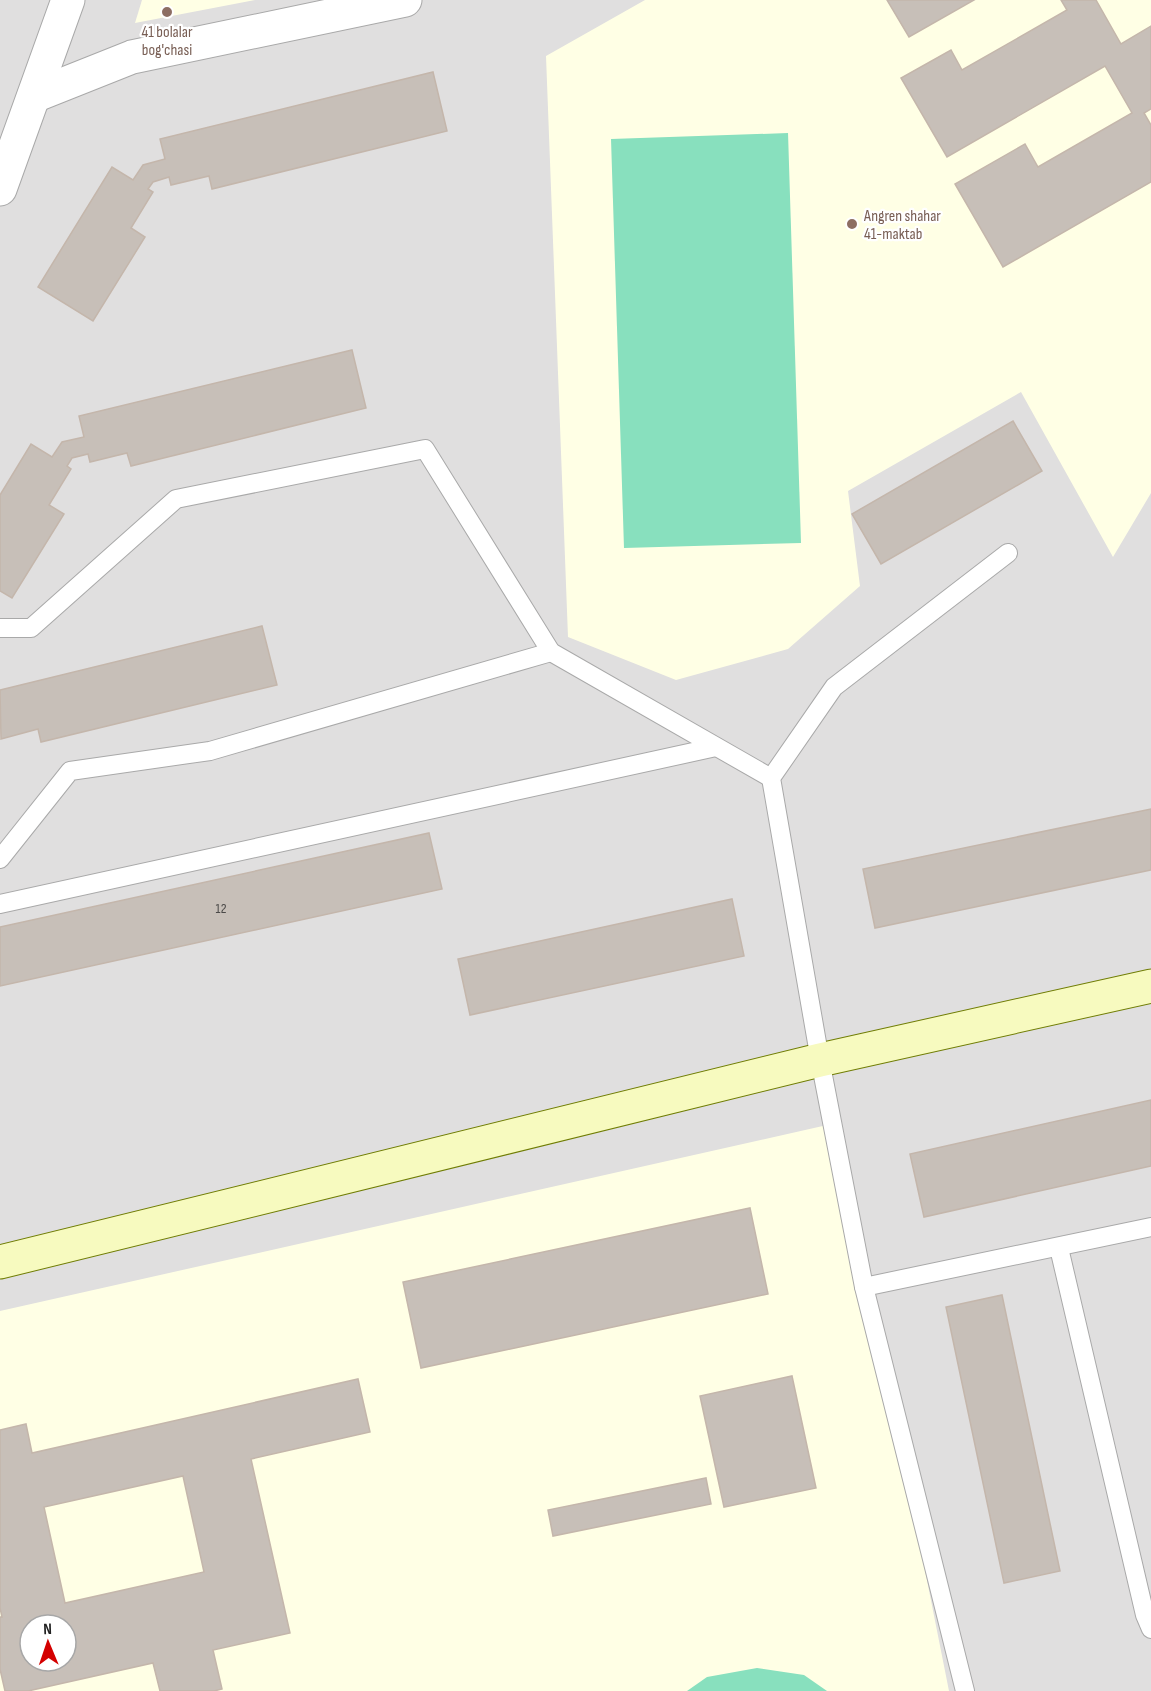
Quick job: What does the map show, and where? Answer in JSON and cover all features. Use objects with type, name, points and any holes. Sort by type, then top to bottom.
[{"type":"street","points":[[0,189],[68,0]]},
{"type":"street","points":[[34,96],[132,57],[405,0]]},
{"type":"street","points":[[0,1262],[820,1060],[1151,986]]},
{"type":"lane","points":[[0,628],[31,628],[176,500],[425,449],[551,652],[771,778]]},
{"type":"lane","points":[[965,1691],[864,1287],[820,1060],[771,778],[834,687],[1008,553]]},
{"type":"lane","points":[[0,858],[70,771],[210,751],[551,652]]},
{"type":"lane","points":[[0,904],[716,747]]},
{"type":"lane","points":[[864,1287],[1151,1227]]},
{"type":"lane","points":[[1059,1248],[1145,1615],[1151,1629]]},
{"type":"shaded area","points":[[0,0],[1151,0],[1151,1691],[0,1691]]},
{"type":"shaded area","name":"41 bolalar bog'chasi","points":[[142,0],[255,0],[135,23]]},
{"type":"shaded area","name":"Angren shahar 41-maktab","points":[[645,0],[1151,0],[1151,493],[1113,557],[1021,392],[848,491],[860,586],[788,649],[676,680],[568,637],[546,56]]},
{"type":"shaded area","points":[[836,1123],[949,1691],[0,1691],[0,1311]]},
{"type":"green space","points":[[788,133],[801,543],[624,548],[611,139]]},
{"type":"green space","points":[[757,1668],[804,1675],[827,1691],[687,1691],[707,1677]]},
{"type":"building","points":[[887,0],[974,0],[909,37]]},
{"type":"building","points":[[1061,0],[1096,0],[1121,44],[1151,26],[1151,109],[1144,113],[1151,125],[1151,182],[1003,267],[955,184],[1025,144],[1038,167],[1132,113],[1105,66],[947,157],[901,78],[951,50],[962,70],[1067,10]]},
{"type":"building","points":[[433,72],[447,131],[212,189],[209,176],[171,185],[169,177],[153,182],[148,189],[153,192],[131,228],[145,237],[93,321],[38,287],[112,167],[133,180],[143,165],[165,159],[160,139]]},
{"type":"building","points":[[352,350],[366,408],[131,466],[127,453],[90,462],[88,454],[72,458],[67,466],[71,469],[49,505],[64,514],[12,598],[0,591],[0,495],[31,444],[52,457],[62,442],[84,437],[79,416]]},
{"type":"building","points":[[1013,421],[1042,471],[881,564],[852,514]]},
{"type":"building","points":[[262,626],[277,685],[41,742],[38,729],[1,739],[0,690]]},
{"type":"building","points":[[1151,809],[1151,870],[875,928],[863,869]]},
{"type":"building","points":[[429,833],[442,889],[0,986],[0,927]]},
{"type":"building","points":[[732,899],[744,956],[470,1015],[458,959]]},
{"type":"building","points":[[1151,1100],[1151,1166],[924,1217],[910,1154]]},
{"type":"building","points":[[750,1208],[768,1294],[421,1368],[403,1282]]},
{"type":"building","points":[[1002,1295],[1060,1571],[1004,1583],[946,1307]]},
{"type":"building","points":[[792,1376],[816,1488],[724,1507],[700,1396]]},
{"type":"building","points":[[358,1379],[370,1432],[251,1459],[290,1633],[213,1650],[222,1689],[160,1691],[153,1663],[28,1691],[5,1691],[0,1669],[0,1617],[2,1617],[0,1608],[0,1430],[26,1424],[32,1453]],"holes":[[[183,1476],[204,1572],[65,1603],[44,1507]]]},
{"type":"building","points":[[706,1478],[711,1504],[553,1536],[548,1510]]},
{"type":"place","name":"41 bolalar bog'chasi","points":[[167,12]]},
{"type":"place","name":"Angren shahar 41-maktab","points":[[852,224]]}]
